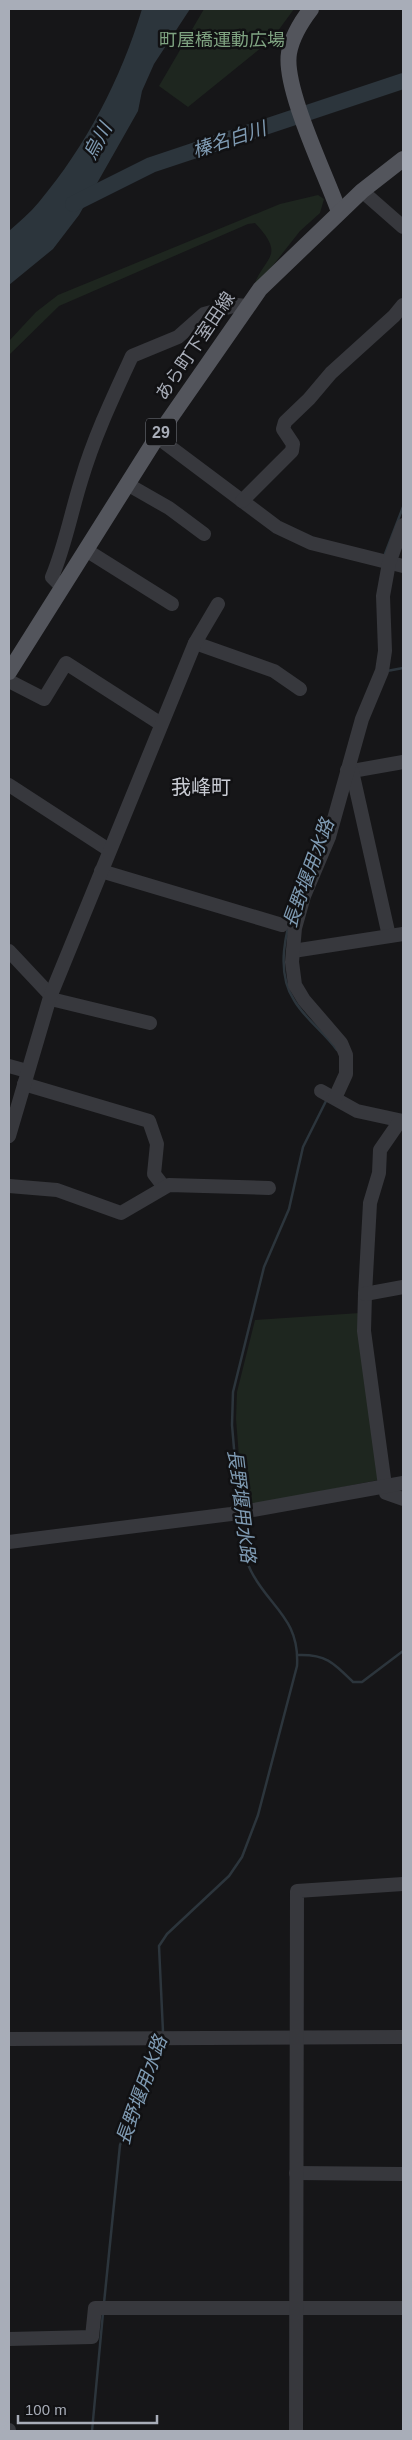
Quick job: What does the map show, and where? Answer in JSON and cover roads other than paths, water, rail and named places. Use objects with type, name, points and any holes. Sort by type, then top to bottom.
[{"type":"main road","points":[[311,9],[293,40],[289,54],[290,73],[294,95],[339,212]]},
{"type":"main road","name":"あら町下室田線","points":[[9,672],[61,586],[86,550],[157,437],[246,306],[260,288],[339,212],[362,191],[403,160]]},
{"type":"street","points":[[362,191],[403,228]]},
{"type":"street","points":[[61,586],[52,577],[81,481],[106,412],[132,356],[178,337],[204,314],[237,305],[246,306]]},
{"type":"street","points":[[242,501],[292,451],[293,444],[283,429],[285,422],[309,399],[331,373],[394,316],[403,305]]},
{"type":"street","points":[[157,437],[277,527],[311,543],[396,565]]},
{"type":"street","points":[[127,484],[169,508],[204,534]]},
{"type":"street","points":[[403,525],[396,565],[383,596],[385,651],[382,671],[362,719],[350,770],[326,846],[300,908],[293,951],[293,978],[300,993],[341,1043],[346,1055],[346,1074],[328,1095],[357,1111],[401,1121],[380,1150],[379,1173],[370,1203],[364,1331],[386,1493],[403,1499]]},
{"type":"street","points":[[86,550],[172,604]]},
{"type":"street","points":[[9,1136],[50,997],[195,643],[218,604]]},
{"type":"street","points":[[195,643],[274,671],[300,690]]},
{"type":"street","points":[[9,681],[44,699],[66,663],[161,724]]},
{"type":"street","points":[[350,770],[403,762]]},
{"type":"street","points":[[293,951],[396,935],[350,770]]},
{"type":"street","points":[[9,785],[109,850]]},
{"type":"street","points":[[101,871],[282,925]]},
{"type":"street","points":[[9,951],[54,1000],[150,1023]]},
{"type":"street","points":[[9,1066],[25,1078],[149,1121],[157,1144],[154,1174],[164,1187]]},
{"type":"street","points":[[9,1186],[57,1190],[121,1213],[164,1187],[175,1184],[269,1188]]},
{"type":"street","points":[[365,1294],[403,1287]]},
{"type":"street","points":[[9,1542],[240,1512],[403,1482]]},
{"type":"street","points":[[296,2431],[297,1891],[403,1884]]},
{"type":"street","points":[[9,2039],[403,2037]]},
{"type":"street","points":[[296,2173],[403,2174]]},
{"type":"street","points":[[9,2340],[92,2337],[102,2308],[403,2308]]},
{"type":"water","name":"烏川","points":[[142,9],[190,9],[154,64],[142,91],[138,111],[79,215],[53,249],[9,285],[9,231],[39,202],[87,135],[124,61]]},
{"type":"waterway","name":"榛名白川","points":[[73,204],[151,165],[403,81]]},
{"type":"waterway","name":"長野堰用水路","points":[[385,554],[403,507]]},
{"type":"waterway","points":[[387,671],[403,668]]},
{"type":"waterway","name":"長野堰用水路","points":[[298,892],[313,858]]},
{"type":"waterway","name":"長野堰用水路","points":[[296,900],[284,950],[285,976],[288,989],[304,1013],[337,1050]]},
{"type":"waterway","name":"長野堰用水路","points":[[239,1507],[232,1425],[233,1392],[264,1267],[289,1209],[303,1147],[327,1099]]},
{"type":"waterway","name":"長野堰用水路","points":[[163,2032],[159,1946],[167,1934],[229,1876],[242,1857],[258,1815],[297,1666],[297,1650],[289,1624],[258,1583],[248,1565],[243,1545],[240,1518]]},
{"type":"waterway","points":[[298,1655],[323,1658],[335,1665],[353,1682],[362,1682],[403,1651]]},
{"type":"waterway","name":"長野堰用水路","points":[[104,2303],[120,2145],[162,2043]]},
{"type":"waterway","name":"長野堰用水路","points":[[92,2431],[103,2313]]},
{"type":"district","name":"我峰町","points":[[201,787]]},
{"type":"park label","name":"町屋橋運動広場","points":[[222,40]]}]
